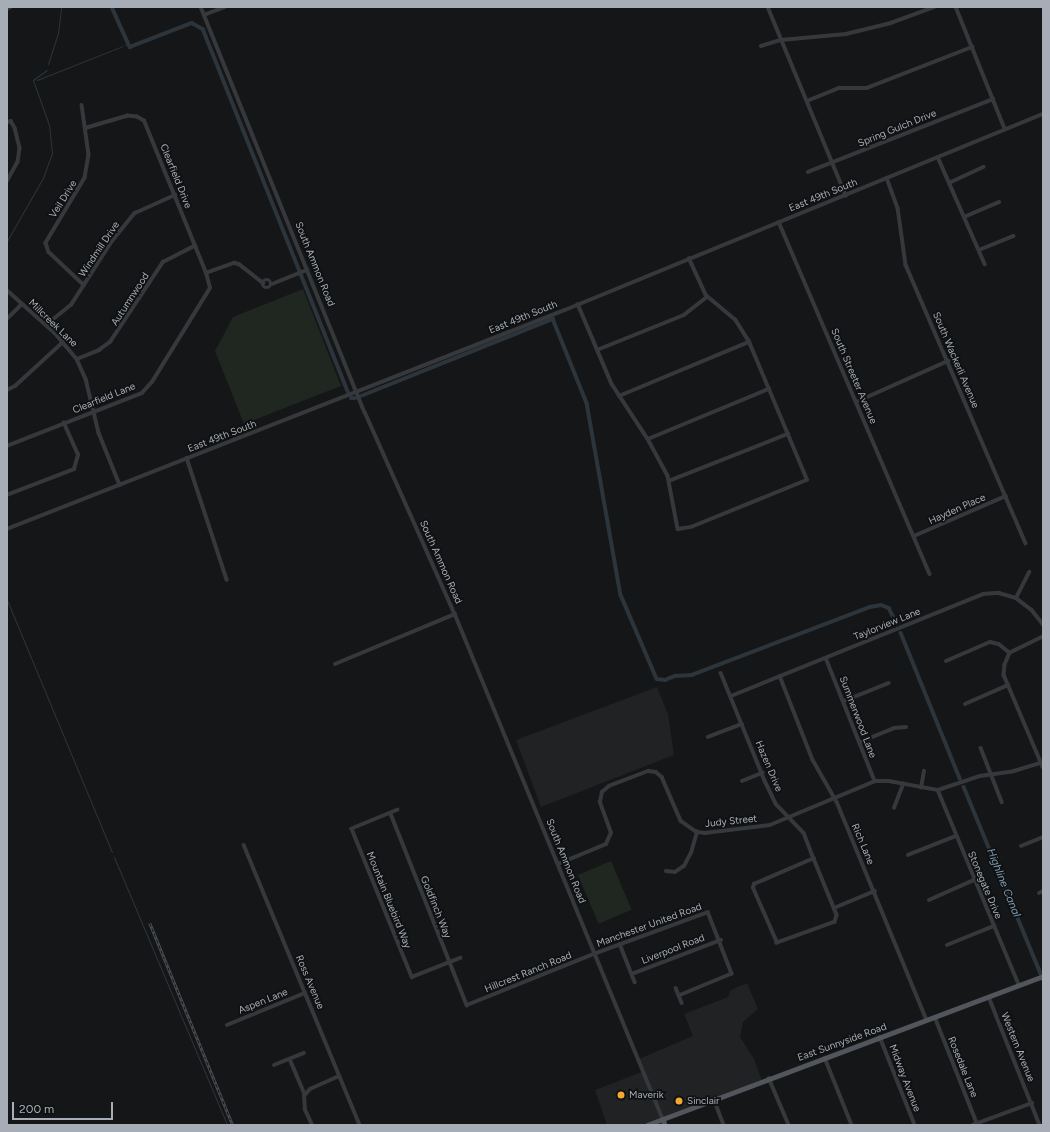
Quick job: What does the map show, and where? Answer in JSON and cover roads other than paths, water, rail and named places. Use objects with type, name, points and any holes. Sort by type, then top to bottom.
[{"type":"main road","name":"East Sunnyside Road","points":[[647,1125],[769,1078],[1042,977]]},
{"type":"main road","name":"South Ammon Road","points":[[663,1119],[665,1125]]},
{"type":"street","points":[[7,9],[11,7]]},
{"type":"street","name":"South Ammon Road","points":[[201,7],[306,270],[357,392],[455,614],[663,1119]]},
{"type":"street","points":[[204,15],[225,7]]},
{"type":"street","points":[[768,7],[846,195]]},
{"type":"street","points":[[761,46],[781,40],[846,34],[891,23],[934,7]]},
{"type":"street","points":[[956,7],[1005,129]]},
{"type":"street","points":[[807,101],[839,88],[868,88],[972,47]]},
{"type":"street","name":"Spring Gulch Drive","points":[[808,172],[993,99]]},
{"type":"street","name":"Veil Drive","points":[[82,104],[87,128],[89,155],[85,178],[46,243],[49,252],[84,285]]},
{"type":"street","name":"East 49th South","points":[[7,529],[578,304],[1043,114]]},
{"type":"street","name":"Clearfield Drive","points":[[87,128],[128,116],[137,117],[144,122],[206,273],[210,288],[208,294]]},
{"type":"street","points":[[7,182],[18,162],[20,148],[15,128],[9,122]]},
{"type":"street","points":[[938,157],[985,264]]},
{"type":"street","points":[[949,183],[984,167]]},
{"type":"street","name":"South Wackerli Avenue","points":[[886,178],[898,208],[906,265],[1026,543]]},
{"type":"street","name":"Windmill Drive","points":[[46,325],[71,305],[112,241],[135,213],[175,195]]},
{"type":"street","points":[[964,216],[999,202]]},
{"type":"street","name":"South Streeter Avenue","points":[[779,222],[930,574]]},
{"type":"street","points":[[979,250],[1013,236]]},
{"type":"street","name":"Autumnwood","points":[[77,359],[99,350],[110,342],[163,262],[195,246]]},
{"type":"street","points":[[578,304],[597,350],[619,396],[648,439],[669,481],[678,529],[690,527],[807,480],[749,342],[735,320],[707,297],[689,259]]},
{"type":"street","points":[[206,273],[234,262],[240,264],[267,288],[272,284],[306,270]]},
{"type":"street","points":[[263,283],[268,279],[272,284]]},
{"type":"street","name":"Millcreek Lane","points":[[7,290],[46,325],[77,359],[86,379],[99,433],[120,485]]},
{"type":"street","name":"Clearfield Lane","points":[[7,446],[146,389],[208,294]]},
{"type":"street","points":[[597,350],[684,315],[707,297]]},
{"type":"street","points":[[7,319],[22,304]]},
{"type":"street","points":[[7,390],[15,386],[63,342]]},
{"type":"street","points":[[619,396],[749,342]]},
{"type":"street","points":[[856,402],[948,362]]},
{"type":"street","points":[[648,439],[769,389]]},
{"type":"street","points":[[7,495],[74,469],[78,455],[64,423]]},
{"type":"street","points":[[669,481],[788,434]]},
{"type":"street","points":[[187,458],[227,580]]},
{"type":"street","name":"Hayden Place","points":[[914,536],[1006,496]]},
{"type":"street","points":[[1016,598],[1029,572]]},
{"type":"street","name":"Taylorview Lane","points":[[731,696],[978,595],[999,593],[1016,598],[1032,610],[1043,624]]},
{"type":"street","points":[[335,664],[455,614]]},
{"type":"street","points":[[1043,637],[1010,653],[1005,665],[1004,675],[1042,762],[1043,768]]},
{"type":"street","points":[[946,661],[990,642],[1000,644],[1010,653]]},
{"type":"street","name":"Summerwood Lane","points":[[826,658],[875,782]]},
{"type":"street","name":"Hazen Drive","points":[[721,673],[776,804],[804,833],[834,908]]},
{"type":"street","name":"Rich Lane","points":[[780,676],[813,760],[835,797],[927,1020]]},
{"type":"street","points":[[844,701],[889,683]]},
{"type":"street","points":[[964,704],[1008,685]]},
{"type":"street","points":[[708,737],[742,724]]},
{"type":"street","points":[[860,742],[894,728],[906,727]]},
{"type":"street","points":[[981,748],[1002,802]]},
{"type":"street","name":"Judy Street","points":[[558,864],[606,844],[611,833],[600,802],[602,792],[609,786],[648,772],[656,772],[662,777],[678,816],[687,826],[696,832],[747,829],[770,825],[835,797],[875,782],[903,784],[938,790],[991,774],[1014,771],[1042,762]]},
{"type":"street","points":[[921,788],[924,771]]},
{"type":"street","points":[[742,781],[762,773]]},
{"type":"street","points":[[894,808],[903,784]]},
{"type":"street","name":"Stonegate Drive","points":[[938,790],[974,880],[1019,985]]},
{"type":"street","points":[[391,814],[398,810]]},
{"type":"street","name":"Mountain Bluebird Way","points":[[391,814],[352,829],[412,977],[450,962]]},
{"type":"street","name":"Goldfinch Way","points":[[391,814],[467,1005]]},
{"type":"street","points":[[666,871],[675,872],[684,866],[691,853],[696,832]]},
{"type":"street","points":[[908,855],[956,836]]},
{"type":"street","points":[[1021,846],[1043,837]]},
{"type":"street","name":"Ross Avenue","points":[[244,844],[360,1125]]},
{"type":"street","points":[[814,858],[754,884],[753,888],[774,941],[781,944],[835,922],[837,918],[834,908],[875,891]]},
{"type":"street","points":[[929,900],[974,880]]},
{"type":"street","name":"Manchester United Road","points":[[594,954],[708,912],[721,940]]},
{"type":"street","points":[[947,945],[994,926]]},
{"type":"street","points":[[679,996],[732,974],[721,940]]},
{"type":"street","name":"Liverpool Road","points":[[632,974],[721,940]]},
{"type":"street","points":[[620,944],[635,982]]},
{"type":"street","name":"Hillcrest Ranch Road","points":[[467,1005],[594,954]]},
{"type":"street","points":[[450,962],[460,958]]},
{"type":"street","points":[[676,988],[682,1003]]},
{"type":"street","name":"Aspen Lane","points":[[227,1025],[305,993]]},
{"type":"street","name":"Western Avenue","points":[[989,997],[1040,1125]]},
{"type":"street","name":"Rosedale Lane","points":[[935,1017],[977,1123]]},
{"type":"street","name":"Midway Avenue","points":[[880,1037],[914,1125]]},
{"type":"street","points":[[274,1065],[304,1053]]},
{"type":"street","points":[[826,1058],[852,1125]]},
{"type":"street","points":[[290,1059],[305,1094],[304,1105],[312,1125]]},
{"type":"street","points":[[305,1094],[310,1088],[339,1076]]},
{"type":"street","points":[[769,1078],[789,1125]]},
{"type":"street","points":[[714,1099],[724,1125]]},
{"type":"street","points":[[972,1125],[1032,1103]]},
{"type":"waterway","points":[[48,64],[58,33],[61,7]]},
{"type":"waterway","points":[[112,7],[130,47],[192,23],[203,29],[348,392]]},
{"type":"waterway","points":[[37,80],[123,46]]},
{"type":"waterway","points":[[7,241],[43,178],[52,153],[49,125],[33,80],[47,70]]},
{"type":"waterway","points":[[361,396],[553,319],[587,403],[621,595],[657,679],[665,680],[675,676],[692,675],[870,607],[881,605],[889,608],[897,624]]},
{"type":"waterway","points":[[7,600],[112,852]]},
{"type":"waterway","points":[[901,633],[960,778]]},
{"type":"waterway","name":"Highline Canal","points":[[964,787],[1043,979]]},
{"type":"waterway","points":[[114,857],[227,1125]]},
{"type":"railway","points":[[150,923],[233,1125]]},
{"type":"place","name":"Maverik","points":[[621,1095]]},
{"type":"place","name":"Sinclair","points":[[679,1101]]}]
